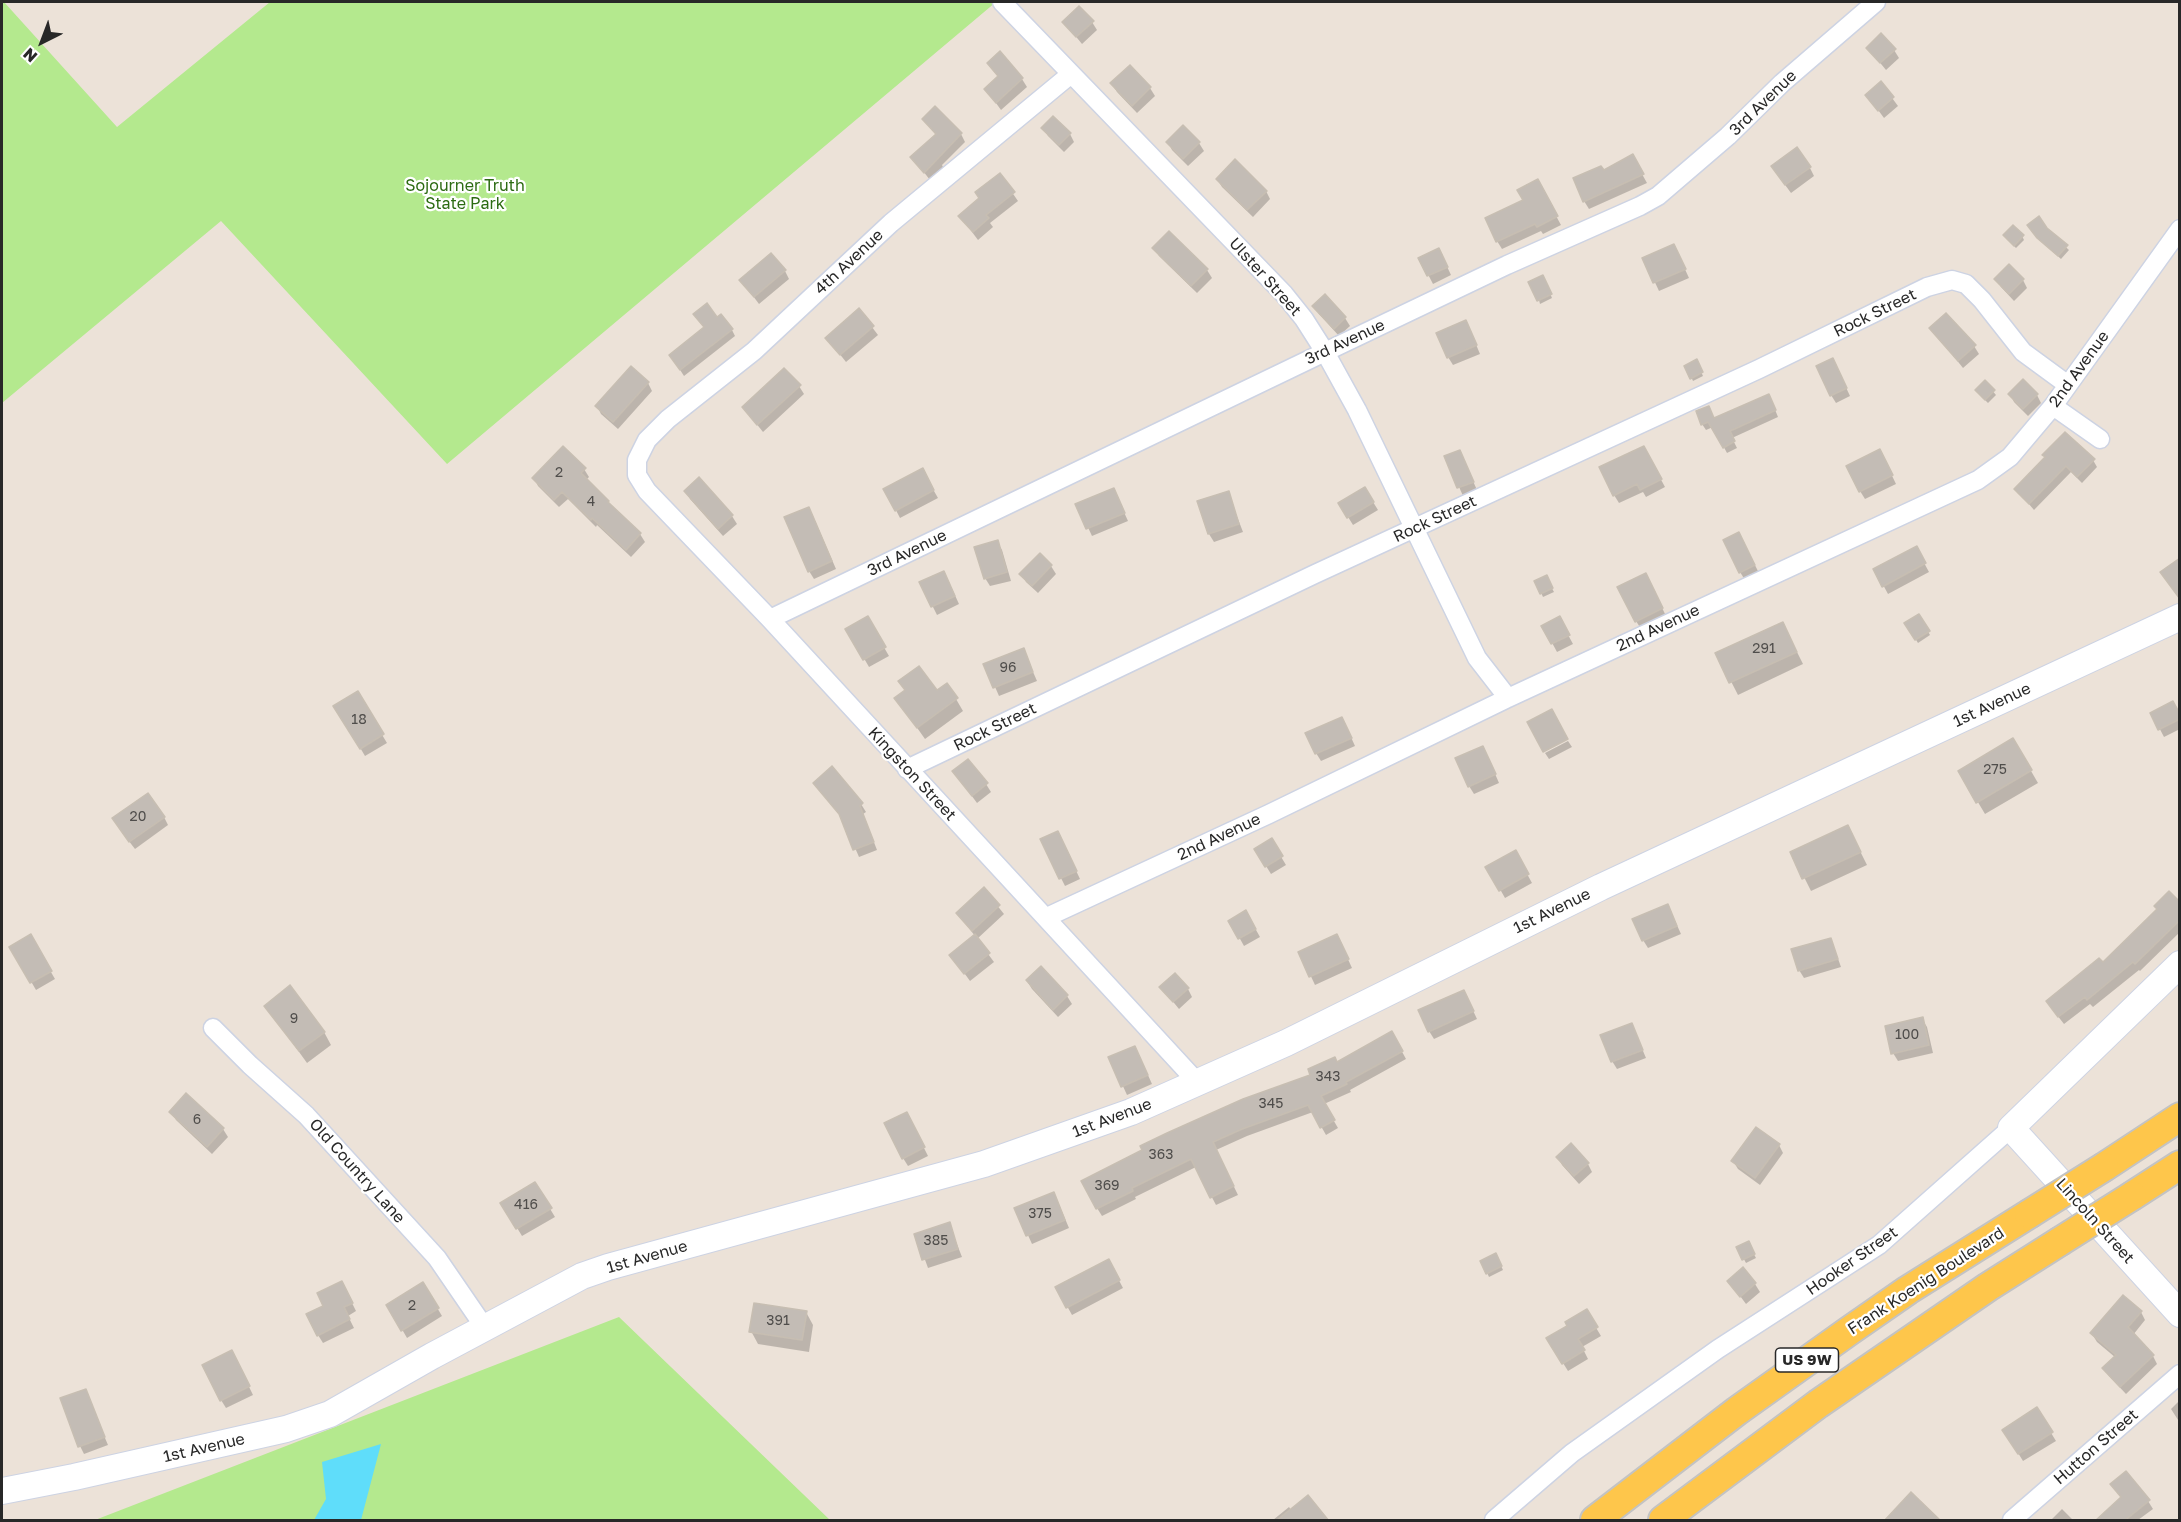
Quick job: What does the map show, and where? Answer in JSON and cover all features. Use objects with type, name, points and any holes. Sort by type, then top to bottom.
[{"type":"main road","name":"Frank Koenig Boulevard","points":[[1595,1521],[1737,1411],[1908,1290],[2180,1117]]},
{"type":"main road","name":"US 9W","points":[[1663,1521],[1818,1404],[1988,1287],[2180,1165]]},
{"type":"street","name":"Ulster Street","points":[[1002,2],[1284,294],[1304,319],[1357,410],[1477,658],[1508,698]]},
{"type":"street","name":"3rd Avenue","points":[[770,620],[1507,265],[1658,196],[1728,136],[1782,83],[1876,2]]},
{"type":"street","name":"4th Avenue","points":[[637,460],[647,440],[668,419],[754,351],[891,223],[1071,74]]},
{"type":"street","name":"2nd Avenue","points":[[1047,917],[1269,814],[1508,698],[1978,480],[2010,458],[2053,406],[2180,229]]},
{"type":"street","name":"Rock Street","points":[[907,769],[1293,584],[1759,369],[1927,287],[1952,280],[1966,284],[1982,300],[2023,352],[2068,385]]},
{"type":"street","points":[[2053,406],[2100,440]]},
{"type":"street","name":"Kingston Street","points":[[637,460],[637,475],[647,491],[1047,917],[1198,1083]]},
{"type":"street","name":"1st Avenue","points":[[2,1491],[286,1430],[330,1414],[582,1276],[984,1164],[1131,1112],[1286,1043],[1601,887],[2180,617]]},
{"type":"street","name":"Hooker Street","points":[[1494,1521],[1572,1453],[1718,1349],[1879,1245],[2011,1128],[2180,964]]},
{"type":"street","name":"Old Country Lane","points":[[213,1028],[306,1115],[436,1258],[485,1328]]},
{"type":"street","name":"Lincoln Street","points":[[2011,1128],[2180,1314]]},
{"type":"street","name":"Hutton Street","points":[[2012,1521],[2180,1374]]},
{"type":"green space","name":"Sojourner Truth State Park","points":[[2,2],[117,127],[270,2],[996,2],[447,464],[221,221],[2,403]]},
{"type":"green space","points":[[619,1317],[830,1520],[95,1520]]},
{"type":"water","points":[[381,1444],[361,1520],[314,1520],[326,1499],[322,1462]]},
{"type":"building","points":[[1079,6],[1094,21],[1076,37],[1062,22]]},
{"type":"building","points":[[1881,33],[1896,49],[1880,63],[1866,48]]},
{"type":"building","points":[[1000,51],[1023,78],[996,103],[984,89],[998,76],[987,63]]},
{"type":"building","points":[[1130,65],[1151,87],[1132,106],[1110,83]]},
{"type":"building","points":[[1881,81],[1894,97],[1878,111],[1865,95]]},
{"type":"building","points":[[935,106],[962,133],[924,173],[910,157],[936,134],[922,119]]},
{"type":"building","points":[[1053,116],[1071,133],[1059,145],[1041,128]]},
{"type":"building","points":[[1183,125],[1200,142],[1183,159],[1166,142]]},
{"type":"building","points":[[1797,147],[1811,167],[1785,185],[1771,166]]},
{"type":"building","points":[[1633,154],[1644,174],[1583,202],[1573,178],[1601,166],[1604,170]]},
{"type":"building","points":[[1235,159],[1267,191],[1247,210],[1216,179]]},
{"type":"building","points":[[1000,173],[1015,192],[986,215],[989,218],[973,232],[958,216],[979,198],[975,192]]},
{"type":"building","points":[[1538,179],[1558,216],[1537,227],[1535,224],[1496,242],[1485,218],[1523,200],[1517,190]]},
{"type":"building","points":[[2039,216],[2047,228],[2068,245],[2058,256],[2037,238],[2027,225]]},
{"type":"building","points":[[2013,225],[2024,235],[2014,246],[2003,235]]},
{"type":"building","points":[[1169,231],[1208,269],[1191,286],[1152,248]]},
{"type":"building","points":[[1674,244],[1686,269],[1653,283],[1642,258]]},
{"type":"building","points":[[1439,248],[1448,267],[1427,276],[1418,258]]},
{"type":"building","points":[[771,253],[786,270],[754,297],[739,280]]},
{"type":"building","points":[[2009,264],[2024,279],[2009,294],[1994,279]]},
{"type":"building","points":[[1543,275],[1552,294],[1537,301],[1528,282]]},
{"type":"building","points":[[1325,294],[1346,317],[1334,329],[1312,306]]},
{"type":"building","points":[[707,303],[717,317],[721,314],[733,329],[680,370],[669,355],[704,327],[693,314]]},
{"type":"building","points":[[859,308],[874,326],[840,355],[825,338]]},
{"type":"building","points":[[1946,313],[1976,345],[1958,361],[1929,328]]},
{"type":"building","points":[[1466,320],[1477,345],[1447,358],[1436,333]]},
{"type":"building","points":[[1833,358],[1847,388],[1830,396],[1816,366]]},
{"type":"building","points":[[1697,359],[1703,372],[1690,379],[1684,366]]},
{"type":"building","points":[[631,366],[649,382],[613,422],[595,406]]},
{"type":"building","points":[[784,368],[801,385],[757,425],[742,407]]},
{"type":"building","points":[[2023,379],[2038,394],[2023,409],[2008,394]]},
{"type":"building","points":[[1985,380],[1995,390],[1985,400],[1975,390]]},
{"type":"building","points":[[1769,394],[1776,410],[1730,431],[1735,441],[1723,448],[1708,422],[1701,425],[1696,411],[1709,406],[1714,418]]},
{"type":"building","points":[[2065,432],[2095,459],[2077,477],[2066,466],[2029,504],[2014,489],[2045,457],[2042,455]]},
{"type":"building","points":[[563,446],[586,468],[581,473],[641,533],[626,550],[562,492],[554,500],[532,478]]},
{"type":"building","points":[[1644,446],[1662,479],[1640,490],[1637,484],[1613,496],[1599,467]]},
{"type":"building","points":[[1880,449],[1893,475],[1859,492],[1846,466]]},
{"type":"building","points":[[1460,450],[1474,482],[1457,488],[1444,456]]},
{"type":"building","points":[[923,468],[934,490],[895,511],[883,489]]},
{"type":"building","points":[[699,477],[733,515],[718,529],[684,491]]},
{"type":"building","points":[[1365,487],[1374,502],[1347,518],[1338,503]]},
{"type":"building","points":[[1114,488],[1125,513],[1086,529],[1075,504]]},
{"type":"building","points":[[1229,491],[1239,524],[1208,534],[1197,501]]},
{"type":"building","points":[[809,507],[832,561],[808,572],[784,517]]},
{"type":"building","points":[[1739,532],[1755,565],[1739,573],[1723,540]]},
{"type":"building","points":[[998,540],[1007,572],[984,579],[974,547]]},
{"type":"building","points":[[1917,546],[1926,563],[1882,587],[1873,569]]},
{"type":"building","points":[[1040,553],[1052,565],[1032,586],[1019,574]]},
{"type":"building","points":[[2180,558],[2180,599],[2160,572]]},
{"type":"building","points":[[944,571],[955,596],[931,607],[919,582]]},
{"type":"building","points":[[1646,573],[1663,608],[1635,622],[1617,587]]},
{"type":"building","points":[[1547,575],[1553,588],[1540,594],[1534,581]]},
{"type":"building","points":[[1919,614],[1930,631],[1915,640],[1904,623]]},
{"type":"building","points":[[868,616],[886,647],[863,660],[845,629]]},
{"type":"building","points":[[1560,616],[1570,635],[1551,644],[1541,626]]},
{"type":"building","points":[[1783,622],[1797,652],[1729,683],[1715,653]]},
{"type":"building","points":[[1024,648],[1033,672],[993,688],[983,664]]},
{"type":"building","points":[[919,666],[937,690],[947,683],[958,698],[917,728],[894,698],[905,690],[898,681]]},
{"type":"building","points":[[358,691],[384,734],[360,749],[333,706]]},
{"type":"building","points":[[2173,701],[2180,714],[2180,719],[2158,730],[2150,713]]},
{"type":"building","points":[[1552,709],[1568,739],[1543,752],[1527,722]]},
{"type":"building","points":[[1342,717],[1352,738],[1315,754],[1305,733]]},
{"type":"building","points":[[2013,738],[2032,770],[1976,803],[1958,771]]},
{"type":"building","points":[[1483,746],[1496,774],[1468,787],[1455,758]]},
{"type":"building","points":[[968,759],[988,783],[972,796],[952,771]]},
{"type":"building","points":[[832,766],[863,803],[860,806],[874,842],[853,850],[839,814],[813,783]]},
{"type":"building","points":[[148,793],[165,817],[129,842],[112,818]]},
{"type":"building","points":[[1848,825],[1861,852],[1802,879],[1790,852]]},
{"type":"building","points":[[1058,831],[1077,871],[1059,879],[1040,839]]},
{"type":"building","points":[[1272,838],[1283,856],[1265,867],[1254,849]]},
{"type":"building","points":[[1516,850],[1529,874],[1499,891],[1485,867]]},
{"type":"building","points":[[984,887],[1000,905],[972,931],[956,913]]},
{"type":"building","points":[[2169,891],[2180,902],[2180,920],[2135,964],[2133,962],[2087,1000],[2085,997],[2058,1017],[2046,1001],[2099,958],[2103,962],[2157,909],[2154,906]]},
{"type":"building","points":[[1668,904],[1677,926],[1642,941],[1632,919]]},
{"type":"building","points":[[1246,910],[1256,929],[1238,939],[1228,921]]},
{"type":"building","points":[[31,934],[52,971],[30,983],[9,947]]},
{"type":"building","points":[[975,934],[990,953],[964,974],[949,955]]},
{"type":"building","points":[[1337,934],[1349,959],[1309,977],[1298,952]]},
{"type":"building","points":[[1831,938],[1838,959],[1798,971],[1791,949]]},
{"type":"building","points":[[1041,966],[1068,995],[1053,1010],[1026,980]]},
{"type":"building","points":[[1175,973],[1189,988],[1173,1002],[1159,987]]},
{"type":"building","points":[[290,985],[325,1032],[299,1051],[264,1006]]},
{"type":"building","points":[[1464,990],[1474,1011],[1428,1032],[1418,1010]]},
{"type":"building","points":[[1923,1017],[1929,1045],[1891,1054],[1885,1026]]},
{"type":"building","points":[[1632,1023],[1643,1050],[1611,1062],[1600,1035]]},
{"type":"building","points":[[1392,1031],[1403,1051],[1346,1082],[1347,1084],[1321,1096],[1335,1120],[1320,1128],[1308,1105],[1213,1142],[1234,1186],[1210,1198],[1191,1159],[1132,1188],[1133,1191],[1096,1209],[1081,1181],[1142,1150],[1140,1146],[1243,1099],[1310,1075],[1308,1069],[1335,1057],[1337,1062]]},
{"type":"building","points":[[1135,1046],[1148,1075],[1121,1087],[1108,1057]]},
{"type":"building","points":[[186,1093],[224,1128],[207,1147],[169,1112]]},
{"type":"building","points":[[907,1112],[925,1147],[902,1159],[884,1123]]},
{"type":"building","points":[[1756,1127],[1780,1144],[1755,1178],[1731,1161]]},
{"type":"building","points":[[1571,1143],[1589,1163],[1574,1176],[1556,1157]]},
{"type":"building","points":[[535,1182],[552,1208],[516,1229],[500,1203]]},
{"type":"building","points":[[1054,1192],[1065,1220],[1026,1236],[1014,1208]]},
{"type":"building","points":[[950,1222],[958,1249],[922,1260],[914,1234]]},
{"type":"building","points":[[1749,1241],[1755,1254],[1742,1260],[1736,1247]]},
{"type":"building","points":[[1496,1253],[1502,1266],[1486,1274],[1480,1261]]},
{"type":"building","points":[[1109,1259],[1120,1280],[1066,1308],[1055,1287]]},
{"type":"building","points":[[1743,1267],[1756,1283],[1740,1297],[1727,1281]]},
{"type":"building","points":[[342,1281],[353,1303],[344,1307],[350,1319],[317,1336],[306,1314],[323,1306],[317,1293]]},
{"type":"building","points":[[423,1282],[439,1308],[401,1331],[386,1305]]},
{"type":"building","points":[[2123,1295],[2142,1311],[2128,1327],[2154,1355],[2120,1387],[2102,1368],[2116,1355],[2090,1333]]},
{"type":"building","points":[[754,1303],[807,1311],[802,1340],[749,1332]]},
{"type":"building","points":[[1587,1309],[1598,1327],[1578,1339],[1585,1350],[1562,1364],[1546,1338],[1567,1326],[1565,1322]]},
{"type":"building","points":[[232,1350],[250,1386],[220,1401],[202,1365]]},
{"type":"building","points":[[86,1389],[105,1437],[78,1447],[60,1398]]},
{"type":"building","points":[[2037,1407],[2053,1432],[2018,1454],[2002,1430]]},
{"type":"building","points":[[2126,1471],[2150,1500],[2124,1521],[2095,1521],[2121,1497],[2110,1484]]},
{"type":"building","points":[[1911,1492],[1941,1521],[1884,1521]]},
{"type":"building","points":[[1308,1495],[1329,1521],[1276,1521]]}]
